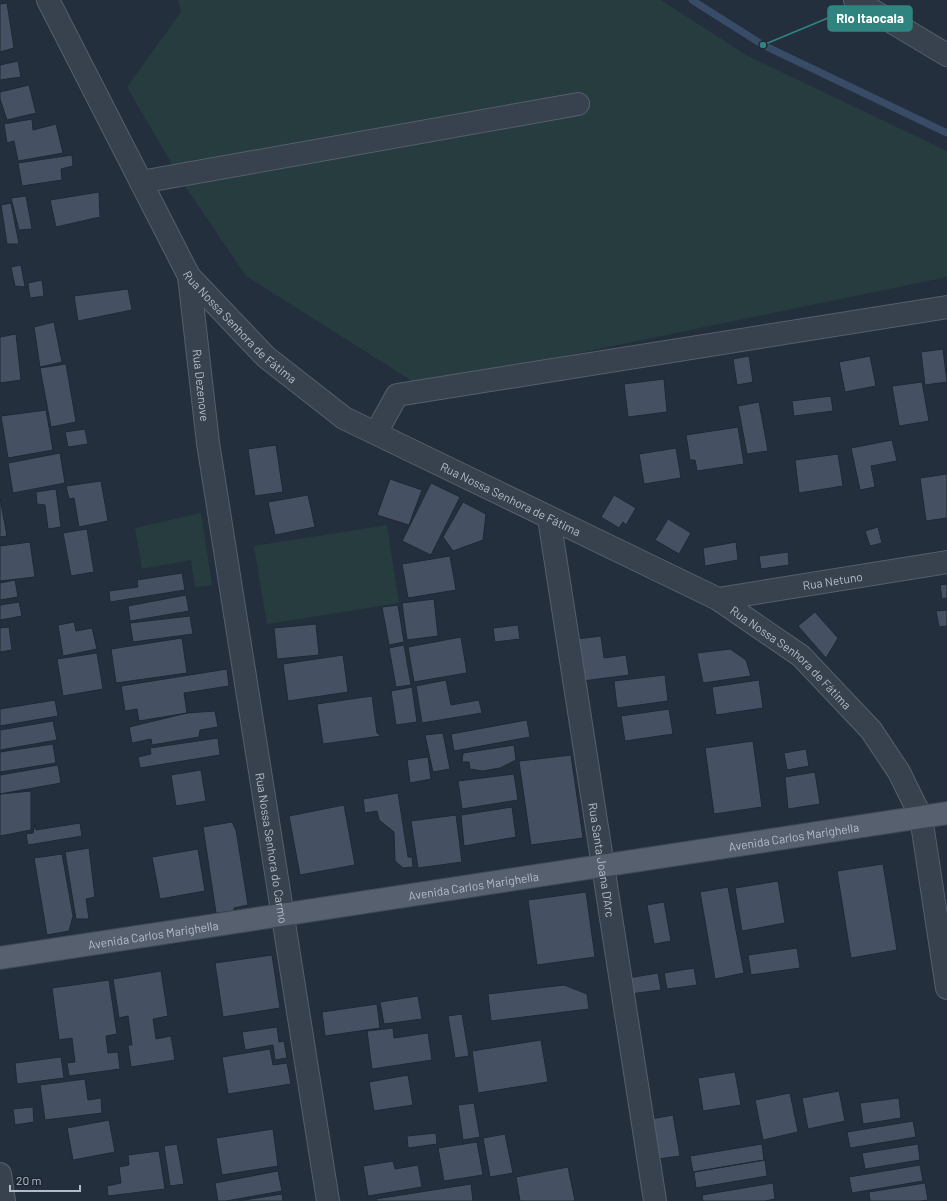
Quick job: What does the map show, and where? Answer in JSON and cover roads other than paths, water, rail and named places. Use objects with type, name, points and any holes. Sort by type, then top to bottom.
[{"type":"main road","name":"Avenida Carlos Marighella","points":[[0,958],[947,813]]},
{"type":"street","name":"Rua Nossa Senhora de Fátima","points":[[48,0],[189,276],[266,357],[344,418],[718,599],[801,656],[871,730],[899,772],[921,817],[947,988]]},
{"type":"street","points":[[854,0],[947,55]]},
{"type":"street","points":[[142,182],[578,104]]},
{"type":"street","name":"Rua Dezenove","points":[[189,276],[208,443],[217,494]]},
{"type":"street","points":[[376,434],[397,395],[947,306]]},
{"type":"street","name":"Rua Nossa Senhora do Carmo","points":[[217,494],[328,1201]]},
{"type":"street","name":"Rua Santa Joana D'Arc","points":[[549,518],[655,1201]]},
{"type":"street","name":"Rua Netuno","points":[[718,599],[947,562]]},
{"type":"street","points":[[0,1174],[4,1201]]},
{"type":"waterway","points":[[692,0],[763,45],[947,133]]},
{"type":"place","name":"Rio Itaocaia","points":[[763,45]]}]
